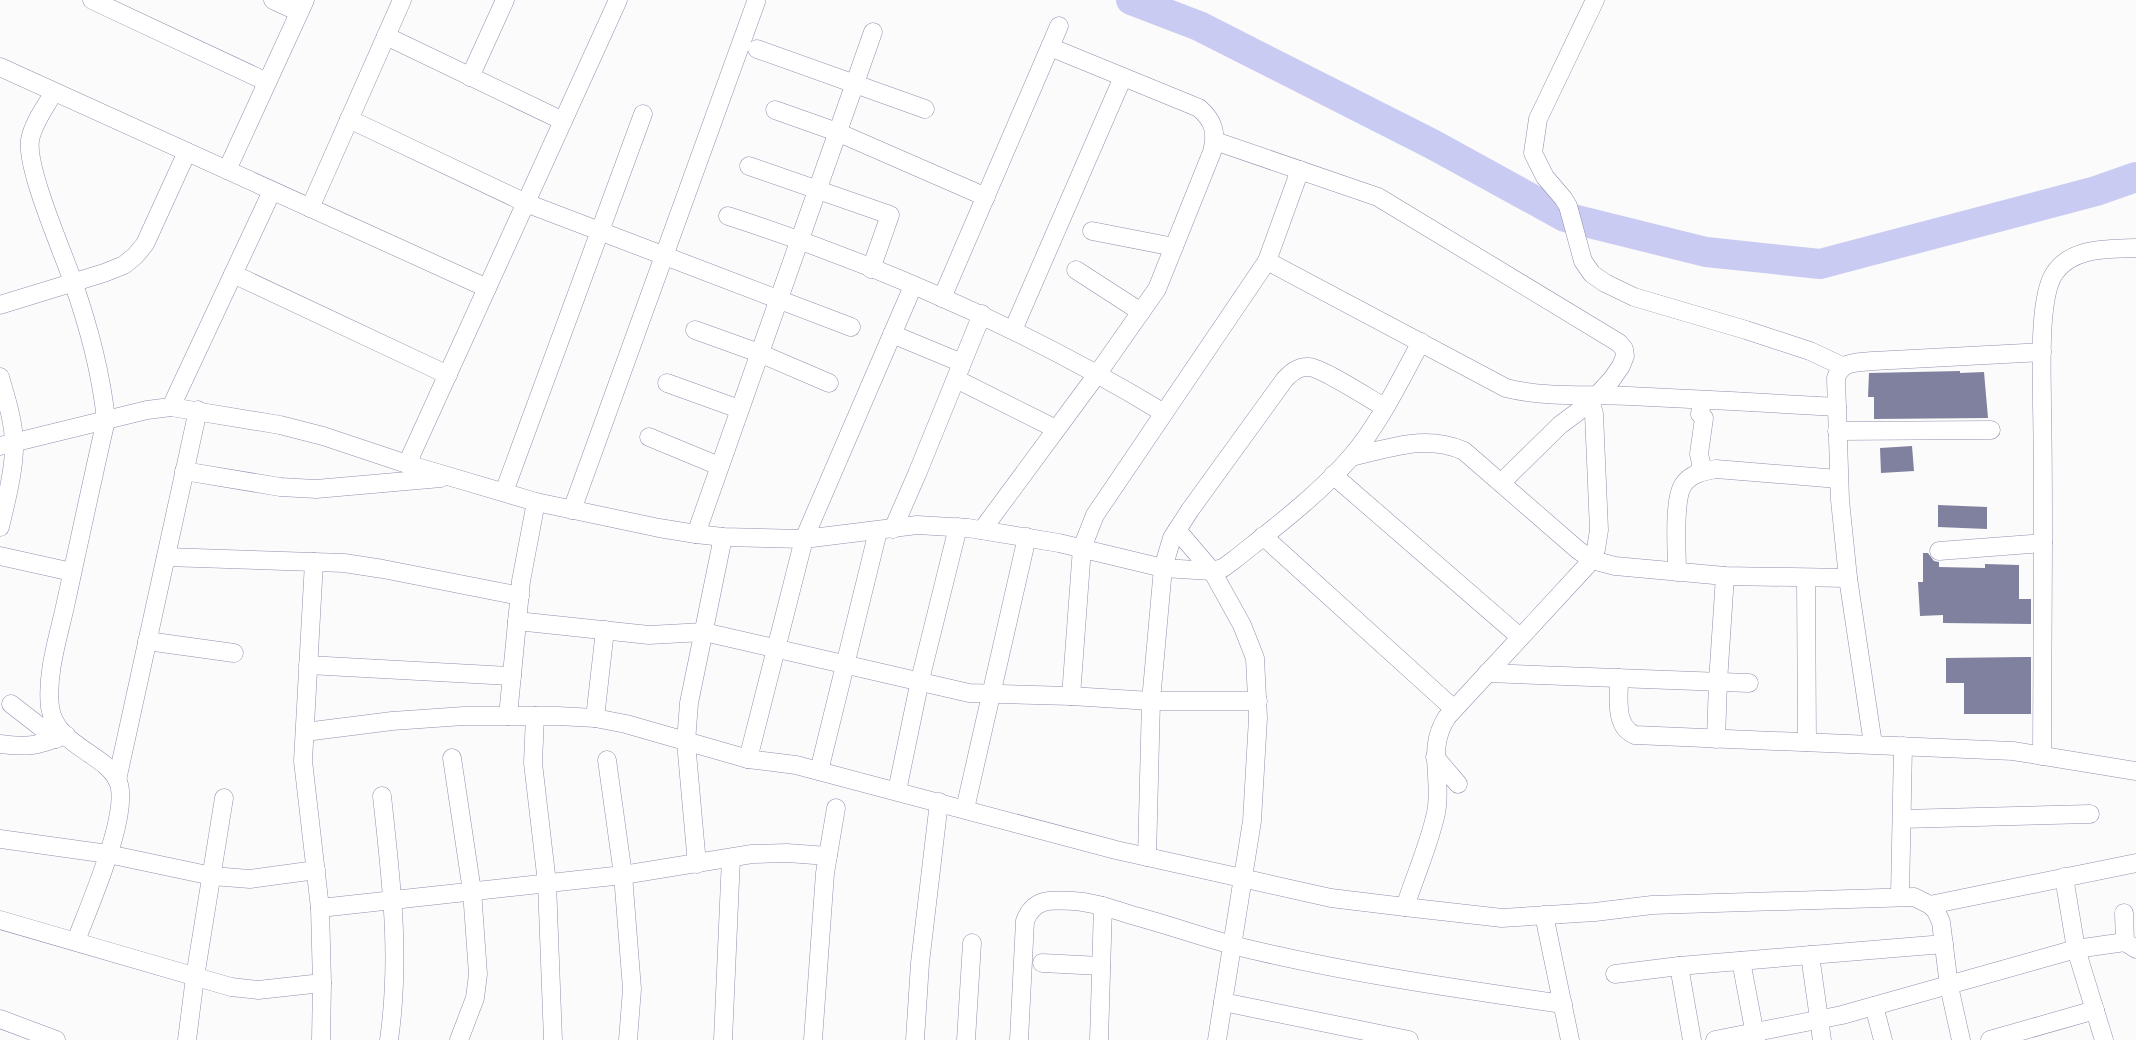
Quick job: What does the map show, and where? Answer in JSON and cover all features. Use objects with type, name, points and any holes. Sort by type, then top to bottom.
[{"type":"street","points":[[92,0],[268,82]]},
{"type":"street","points":[[227,170],[302,6],[273,0]]},
{"type":"street","points":[[310,208],[402,0]]},
{"type":"street","points":[[470,76],[505,0]]},
{"type":"street","points":[[407,464],[618,0]]},
{"type":"street","points":[[1595,0],[1538,119],[1533,153],[1545,177],[1563,198],[1583,261],[1592,274],[1634,298],[1746,330],[1810,351],[1842,366],[1873,360],[2042,352]]},
{"type":"street","points":[[572,510],[756,2]]},
{"type":"street","points":[[943,298],[1059,26]]},
{"type":"street","points":[[696,534],[873,32]]},
{"type":"street","points":[[386,36],[563,121]]},
{"type":"street","points":[[982,530],[1157,289],[1215,141],[1212,122],[1199,108],[1050,47]]},
{"type":"street","points":[[757,49],[925,109]]},
{"type":"street","points":[[0,67],[487,288]]},
{"type":"street","points":[[1013,330],[1123,77]]},
{"type":"street","points":[[54,92],[35,126],[30,138],[30,149],[34,172],[73,283],[102,385],[106,420],[52,666],[50,709],[61,737]]},
{"type":"street","points":[[775,110],[837,132],[986,197]]},
{"type":"street","points":[[503,492],[643,114]]},
{"type":"street","points":[[349,119],[526,203],[851,327]]},
{"type":"street","points":[[1215,141],[1378,197],[1614,338],[1624,349],[1625,356],[1621,366],[1595,399],[1560,425],[1501,483]]},
{"type":"street","points":[[0,305],[124,265],[135,256],[156,223],[187,152]]},
{"type":"street","points":[[749,166],[890,215],[871,269]]},
{"type":"street","points":[[1071,696],[1082,548],[1095,515],[1267,261],[1300,170]]},
{"type":"street","points":[[171,407],[272,191]]},
{"type":"street","points":[[728,216],[799,239],[982,314],[1098,373],[1164,413]]},
{"type":"street","points":[[1092,231],[1174,247]]},
{"type":"street","points":[[2042,756],[2042,352],[2047,289],[2062,264],[2079,254],[2094,250],[2136,248]]},
{"type":"street","points":[[1267,261],[1506,388],[1595,399],[1702,400],[1838,407]]},
{"type":"street","points":[[1076,271],[1141,312]]},
{"type":"street","points":[[233,274],[448,375]]},
{"type":"street","points":[[748,759],[804,539],[912,286]]},
{"type":"street","points":[[819,771],[845,664],[885,530],[982,314]]},
{"type":"street","points":[[695,330],[830,383]]},
{"type":"street","points":[[892,334],[957,361],[958,372]]},
{"type":"street","points":[[7,445],[146,410],[171,407],[280,425],[536,502],[696,534],[804,539],[917,525],[958,527],[1082,548],[1163,568],[1212,571],[1223,568],[1264,536],[1303,504],[1351,457],[1372,429],[1421,342]]},
{"type":"street","points":[[1842,366],[1836,378],[1838,479],[1848,578],[1873,744]]},
{"type":"street","points":[[1147,857],[1151,701],[1163,568],[1172,538],[1269,401],[1292,372],[1300,367],[1315,368],[1384,407]]},
{"type":"street","points":[[958,372],[1056,429]]},
{"type":"street","points":[[0,377],[12,422],[7,445],[8,489],[0,527]]},
{"type":"street","points":[[667,383],[739,409]]},
{"type":"street","points":[[1405,907],[1436,813],[1438,789],[1435,757],[1439,729],[1454,709],[1592,560],[1599,530],[1595,399]]},
{"type":"street","points":[[1700,472],[1699,454],[1704,418],[1700,414],[1702,400]]},
{"type":"street","points":[[117,780],[198,410]]},
{"type":"street","points":[[1837,431],[1991,430]]},
{"type":"street","points":[[649,437],[719,466]]},
{"type":"street","points":[[1351,457],[1432,442],[1449,444],[1464,451],[1578,550],[1592,560],[1615,566],[1725,576],[1848,578]]},
{"type":"street","points":[[1677,572],[1678,500],[1681,487],[1689,478],[1700,472],[1716,469],[1838,479]]},
{"type":"street","points":[[184,471],[316,489],[450,477]]},
{"type":"street","points":[[1333,475],[1520,637]]},
{"type":"street","points":[[508,716],[525,553],[536,502]]},
{"type":"street","points":[[897,791],[920,680],[958,527]]},
{"type":"street","points":[[1177,530],[1212,571],[1242,625],[1255,658],[1258,701],[1252,821],[1217,1040]]},
{"type":"street","points":[[1264,536],[1454,709]]},
{"type":"street","points":[[697,863],[687,757],[692,683],[723,537]]},
{"type":"street","points":[[965,809],[1027,537]]},
{"type":"street","points":[[1939,551],[2043,543]]},
{"type":"street","points":[[0,556],[72,572]]},
{"type":"street","points":[[166,557],[344,563],[520,596]]},
{"type":"street","points":[[314,562],[303,761],[320,908],[321,1040]]},
{"type":"street","points":[[1716,739],[1725,576]]},
{"type":"street","points":[[1806,579],[1807,742]]},
{"type":"street","points":[[517,621],[649,635],[704,632],[970,693],[1151,701],[1258,701]]},
{"type":"street","points":[[594,718],[605,630]]},
{"type":"street","points":[[147,641],[234,653]]},
{"type":"street","points":[[308,665],[512,676]]},
{"type":"street","points":[[1487,673],[1749,683]]},
{"type":"street","points":[[1619,678],[1621,723],[1628,732],[1645,736],[2013,751],[2136,771]]},
{"type":"street","points":[[11,704],[107,767],[117,780],[122,794],[121,811],[108,854],[76,941]]},
{"type":"street","points":[[304,732],[392,721],[464,716],[594,718],[626,724],[687,757],[779,761],[897,791],[937,817],[965,809],[1147,857],[1240,890],[1502,918],[1652,905],[1914,897],[1930,905],[1941,922],[1949,986],[1961,1040]]},
{"type":"street","points":[[535,716],[533,763],[547,883],[553,1040]]},
{"type":"street","points":[[0,744],[37,746],[61,737]]},
{"type":"street","points":[[1900,896],[1903,746]]},
{"type":"street","points":[[1435,757],[1458,784]]},
{"type":"street","points":[[452,758],[472,891],[478,974],[475,998],[459,1040]]},
{"type":"street","points":[[607,760],[623,875],[632,989],[628,1040]]},
{"type":"street","points":[[382,796],[393,900],[396,974],[389,1040]]},
{"type":"street","points":[[187,1040],[225,798]]},
{"type":"street","points":[[813,1040],[825,873],[836,808]]},
{"type":"street","points":[[1902,819],[2090,814]]},
{"type":"street","points":[[915,1040],[920,963],[937,817]]},
{"type":"street","points":[[0,839],[108,854],[212,876],[250,879],[316,870]]},
{"type":"street","points":[[320,908],[623,875],[752,854],[828,856]]},
{"type":"street","points":[[723,1040],[731,858]]},
{"type":"street","points":[[1930,905],[2136,863]]},
{"type":"street","points":[[2064,877],[2076,949],[2104,1040]]},
{"type":"street","points":[[1019,1040],[1025,922],[1036,904],[1051,901],[1076,901],[1102,906],[1232,944],[1406,982],[1563,1004]]},
{"type":"street","points":[[1098,1040],[1102,906]]},
{"type":"street","points":[[1715,1040],[1755,1037],[1949,986],[2076,949],[2131,946],[2123,913]]},
{"type":"street","points":[[1544,915],[1570,1040]]},
{"type":"street","points":[[0,920],[231,987],[258,990],[322,983]]},
{"type":"street","points":[[966,1040],[972,943]]},
{"type":"street","points":[[1615,974],[1679,966],[1944,944]]},
{"type":"street","points":[[1810,955],[1822,1040]]},
{"type":"street","points":[[1741,961],[1755,1037]]},
{"type":"street","points":[[1042,963],[1101,966]]},
{"type":"street","points":[[1679,966],[1692,1040]]},
{"type":"street","points":[[1223,1002],[1409,1040]]},
{"type":"street","points":[[1874,1006],[1884,1040]]},
{"type":"street","points":[[1990,1040],[2095,1010]]},
{"type":"street","points":[[0,1019],[56,1040]]},
{"type":"building","points":[[1984,372],[1988,418],[1874,419],[1874,397],[1868,397],[1869,373]]},
{"type":"building","points":[[1912,446],[1914,471],[1881,473],[1880,448]]},
{"type":"building","points":[[1938,505],[1987,507],[1987,529],[1938,527]]},
{"type":"building","points":[[1923,553],[1928,553],[1934,561],[1939,562],[1939,567],[1985,568],[1985,564],[2019,565],[2019,599],[2031,599],[2031,624],[1943,623],[1943,615],[1920,616],[1918,582],[1923,582]]},
{"type":"building","points":[[2031,657],[2031,714],[1964,714],[1964,683],[1946,683],[1946,658]]},
{"type":"waterway","points":[[1131,0],[1199,26],[1432,144],[1565,217],[1706,252],[1820,264],[2096,191],[2136,177]]}]
